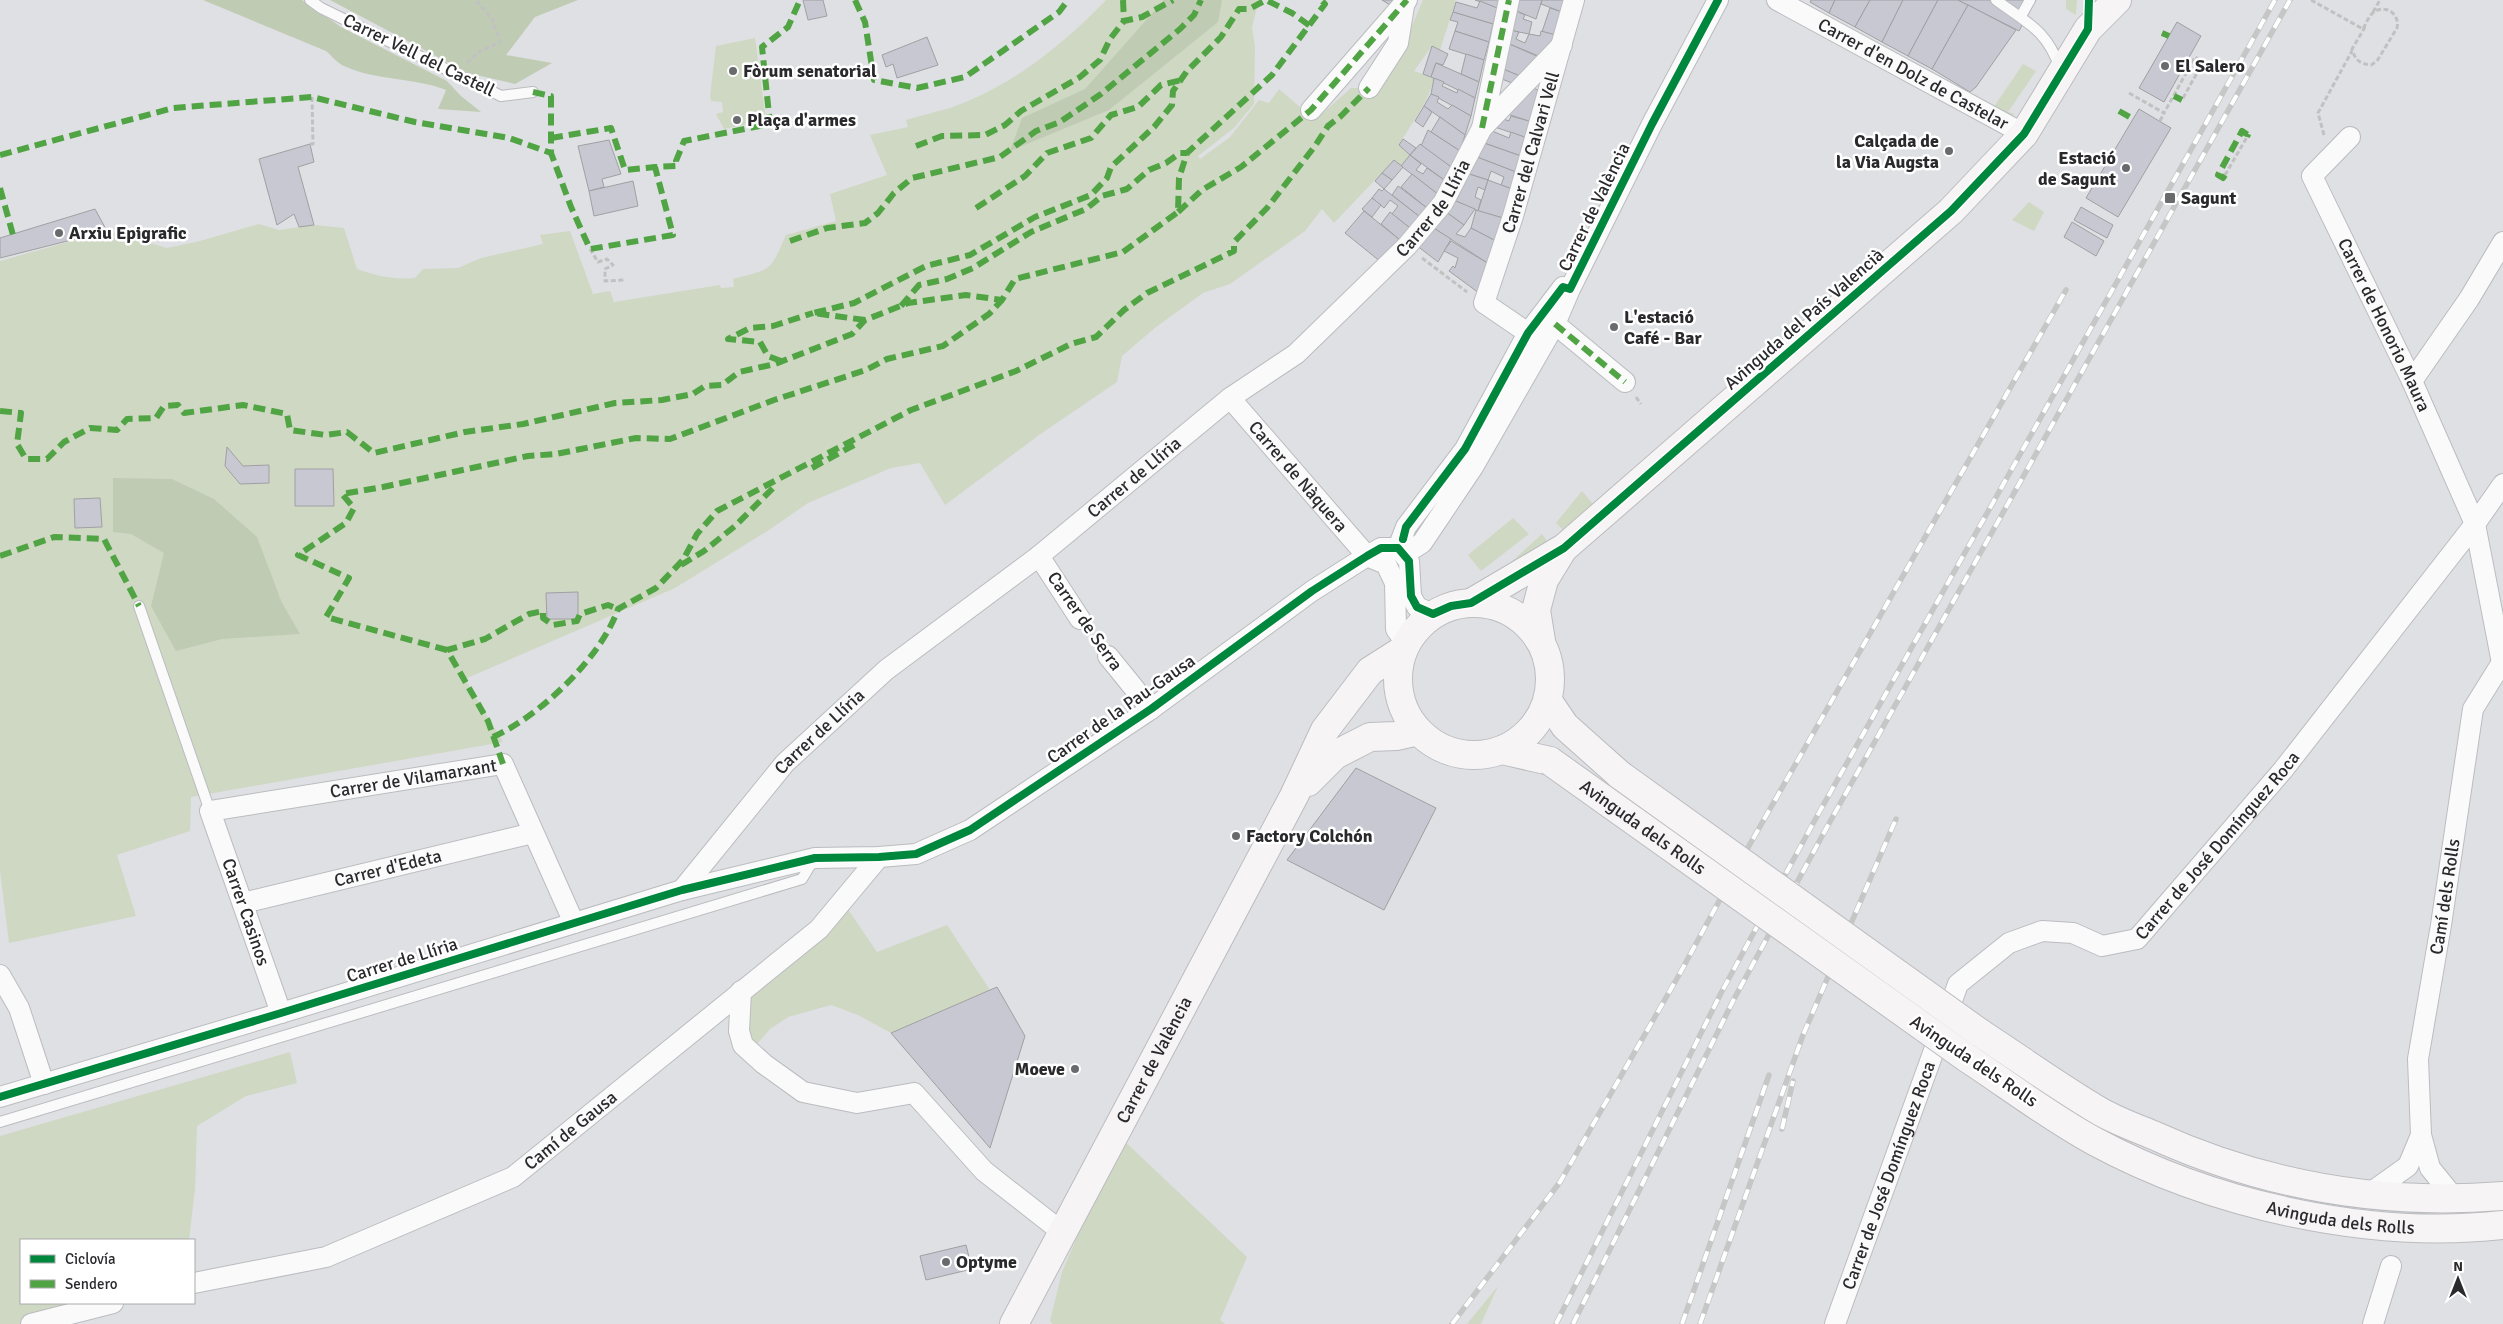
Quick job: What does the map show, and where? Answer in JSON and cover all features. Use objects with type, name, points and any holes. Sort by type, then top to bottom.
[{"type":"main road","name":"Avinguda del País Valencià","points":[[2088,29],[2089,0]]},
{"type":"main road","name":"Avinguda del País Valencià","points":[[1470,603],[1564,548],[1951,211],[2024,134],[2088,29],[2117,0]]},
{"type":"main road","name":"Avinguda del País Valencià","points":[[1541,641],[1536,610],[1544,580],[1564,548]]},
{"type":"main road","points":[[1470,603],[1498,606],[1523,620],[1541,641],[1551,671],[1548,701],[1538,722],[1522,739],[1502,750],[1472,756],[1442,749],[1418,731],[1403,706],[1398,678],[1404,646],[1419,626],[1433,614],[1451,606],[1470,603]]},
{"type":"main road","name":"Carrer de València","points":[[1014,1324],[1294,796],[1331,722],[1370,671],[1404,646]]},
{"type":"main road","name":"Avinguda dels Rolls","points":[[1548,701],[1565,726],[1620,775],[1980,1033],[2102,1112],[2200,1156],[2286,1182],[2366,1196],[2456,1200],[2503,1196]]},
{"type":"main road","name":"Carrer de València","points":[[1294,796],[1335,755],[1370,737],[1396,736],[1418,731]]},
{"type":"main road","name":"Avinguda dels Rolls","points":[[1502,750],[1550,761],[1967,1058],[2094,1141],[2195,1187],[2283,1211],[2364,1224],[2464,1230],[2503,1225]]},
{"type":"street","points":[[1482,128],[1509,0]]},
{"type":"street","name":"Carrer del Calvari Vell","points":[[1484,303],[1512,216],[1574,0]]},
{"type":"street","name":"Carrer de València","points":[[1570,288],[1563,287],[1528,333],[1465,449],[1406,528],[1405,545],[1422,544],[1473,467],[1555,324],[1570,288],[1652,124],[1718,0]]},
{"type":"street","name":"Carrer d'en Dolz de Castelar","points":[[1777,0],[2024,134]]},
{"type":"street","points":[[1369,88],[1398,43],[1406,2]]},
{"type":"street","points":[[1311,110],[1406,2]]},
{"type":"street","name":"Carrer de Llíria","points":[[682,890],[792,757],[886,670],[1039,556],[1230,398],[1296,354],[1407,246],[1443,203],[1482,128],[1562,44]]},
{"type":"street","name":"Carrer de Honorio Maura","points":[[2350,137],[2312,176],[2412,381],[2475,524],[2502,666]]},
{"type":"street","points":[[2412,381],[2469,300],[2503,242]]},
{"type":"street","points":[[1484,303],[1528,333]]},
{"type":"street","points":[[1555,324],[1625,382]]},
{"type":"street","name":"Carrer de Nàquera","points":[[1230,398],[1366,556]]},
{"type":"street","points":[[2475,524],[2503,484]]},
{"type":"street","name":"Carrer de José Domínguez Roca","points":[[1835,1324],[1958,984],[2009,943],[2042,931],[2073,933],[2102,946],[2138,938],[2284,770],[2475,524]]},
{"type":"street","points":[[1366,556],[1381,548],[1405,545],[1409,561],[1411,596],[1417,607],[1433,614]]},
{"type":"street","name":"Carrer de Serra","points":[[1039,556],[1080,619]]},
{"type":"street","points":[[1366,556],[1386,564],[1395,583],[1396,629],[1404,646]]},
{"type":"street","name":"Carrer de la Pau-Gausa","points":[[815,858],[879,857],[916,854],[970,830],[1151,710],[1312,591],[1366,556]]},
{"type":"street","name":"Carrer de Serra","points":[[1108,656],[1151,710]]},
{"type":"street","name":"Camí dels Rolls","points":[[2421,1136],[2418,1059],[2441,925],[2473,709],[2502,666]]},
{"type":"street","name":"Carrer de Vilamarxant","points":[[210,811],[504,764],[533,834],[574,923]]},
{"type":"street","name":"Carrer Casinos","points":[[210,811],[281,1013]]},
{"type":"street","name":"Carrer d'Edeta","points":[[243,903],[533,834]]},
{"type":"street","name":"Camí de Gausa","points":[[195,1283],[326,1257],[513,1177],[819,929],[879,857]]},
{"type":"street","name":"Carrer de Llíria","points":[[0,1097],[682,890],[815,858]]},
{"type":"street","points":[[0,975],[19,1008],[44,1084]]},
{"type":"street","points":[[741,991],[739,1031],[743,1045],[764,1064],[803,1092],[858,1103],[914,1093],[984,1170],[1062,1232]]},
{"type":"street","points":[[2366,1196],[2408,1166],[2421,1136]]},
{"type":"street","points":[[2421,1136],[2430,1168],[2456,1200]]},
{"type":"street","points":[[2373,1324],[2391,1266]]},
{"type":"street","points":[[31,1324],[110,1304]]},
{"type":"lane","name":"Carrer Vell del Castell","points":[[310,0],[321,8],[502,96],[533,92]]},
{"type":"lane","points":[[2021,16],[2030,0]]},
{"type":"lane","points":[[2002,2],[2021,16],[2053,47],[2062,72]]},
{"type":"lane","points":[[139,606],[210,811]]},
{"type":"lane","points":[[0,1122],[802,879],[815,858]]},
{"type":"path","points":[[455,73],[479,52],[500,42],[492,19],[476,0]]},
{"type":"path","points":[[2311,0],[2364,28]]},
{"type":"path","points":[[2330,157],[2318,113],[2364,28],[2372,13],[2380,10],[2389,10],[2395,14],[2398,22],[2377,61],[2371,65],[2362,64],[2354,57],[2352,49],[2364,28],[2380,0]]},
{"type":"path","points":[[2160,121],[2195,57],[2203,62],[2182,100]]},
{"type":"path","points":[[2129,93],[2164,113]]},
{"type":"path","points":[[310,144],[313,144],[312,97]]},
{"type":"path","points":[[2225,176],[2246,137]]},
{"type":"path","points":[[1407,246],[1484,303]]},
{"type":"path","points":[[590,250],[598,262],[607,259],[613,265],[605,269],[606,280],[626,280]]},
{"type":"green space","points":[[203,0],[302,0],[341,27],[447,81],[461,96],[481,112],[438,109],[446,90],[421,83],[356,71],[341,65],[326,51]]},
{"type":"green space","points":[[330,0],[578,0],[535,17],[506,55],[552,63],[515,84],[468,73]]},
{"type":"green space","points":[[1106,0],[1259,0],[1252,27],[1255,47],[1254,104],[1234,128],[1198,156],[1200,159],[1230,137],[1259,100],[1269,103],[1279,89],[1315,120],[1351,88],[1369,88],[1401,52],[1423,0],[1456,0],[1440,50],[1432,46],[1414,71],[1434,78],[1424,105],[1399,145],[1410,155],[1401,166],[1394,160],[1334,223],[1322,209],[1305,231],[1230,284],[1203,293],[1156,327],[1122,356],[1117,382],[1039,435],[945,505],[920,463],[891,468],[808,503],[769,530],[675,588],[465,679],[503,742],[191,797],[190,831],[117,855],[136,916],[9,943],[0,871],[0,261],[107,231],[167,248],[200,241],[259,224],[279,230],[314,225],[344,228],[357,269],[386,277],[415,278],[423,269],[458,268],[481,258],[543,244],[540,235],[570,231],[593,294],[610,291],[614,302],[720,285],[721,288],[734,287],[733,279],[756,273],[772,263],[786,235],[836,221],[830,194],[887,175],[870,135],[908,127],[906,120],[950,108],[993,89],[1014,77],[1053,49]]},
{"type":"green space","points":[[1164,0],[1222,0],[1218,22],[1109,110],[1010,151],[1022,118],[1085,89]]},
{"type":"green space","points":[[2066,0],[2077,0],[2076,15],[2066,9]]},
{"type":"green space","points":[[755,38],[766,120],[724,129],[716,114],[723,112],[722,102],[711,101],[710,96],[716,46]]},
{"type":"green space","points":[[2023,64],[2036,71],[2008,112],[2015,114],[2009,117],[1993,108]]},
{"type":"green space","points":[[2029,202],[2044,212],[2034,231],[2012,220]]},
{"type":"green space","points":[[113,478],[172,479],[214,499],[257,537],[282,603],[300,634],[222,639],[176,651],[151,606],[164,553],[131,534],[113,532]]},
{"type":"green space","points":[[1582,491],[1593,504],[1564,531],[1556,523]]},
{"type":"green space","points":[[1513,518],[1529,534],[1481,571],[1468,555]]},
{"type":"green space","points":[[1542,534],[1548,543],[1488,583]]},
{"type":"green space","points":[[847,908],[877,952],[947,925],[990,990],[891,1033],[858,1015],[831,1005],[788,1017],[770,1029],[750,1052],[741,991]]},
{"type":"green space","points":[[290,1052],[297,1083],[246,1096],[197,1126],[195,1189],[189,1239],[20,1239],[20,1304],[109,1304],[31,1324],[0,1324],[0,1136]]},
{"type":"green space","points":[[1120,1137],[1247,1257],[1220,1320],[1225,1324],[1053,1324],[1050,1321],[1062,1272]]},
{"type":"green space","points":[[1498,1286],[1481,1324],[1467,1324]]},
{"type":"building","points":[[803,0],[823,0],[827,16],[808,20]]},
{"type":"building","points":[[1382,0],[1399,0],[1395,8]]},
{"type":"building","points":[[1475,0],[1499,0],[1497,8]]},
{"type":"building","points":[[1516,0],[1542,0],[1536,19],[1514,10]]},
{"type":"building","points":[[1542,0],[1566,0],[1562,12],[1541,4]]},
{"type":"building","points":[[1811,0],[1835,0],[1829,13],[1810,2]]},
{"type":"building","points":[[1835,0],[1870,0],[1855,27],[1829,13]]},
{"type":"building","points":[[1870,0],[1903,0],[1882,42],[1855,27]]},
{"type":"building","points":[[1903,0],[1938,0],[1908,56],[1882,42]]},
{"type":"building","points":[[1938,0],[1958,0],[1968,5],[1932,69],[1908,56]]},
{"type":"building","points":[[1958,0],[2036,0],[2019,31]]},
{"type":"building","points":[[1480,1],[1497,8],[1493,24],[1453,12],[1456,2],[1477,8]]},
{"type":"building","points":[[1968,5],[2016,30],[1976,87],[1970,92],[1932,69]]},
{"type":"building","points":[[1550,8],[1562,12],[1556,35],[1542,32]]},
{"type":"building","points":[[1514,10],[1525,15],[1523,19],[1532,22],[1529,34],[1509,30]]},
{"type":"building","points":[[1453,12],[1493,24],[1489,42],[1455,31],[1458,22],[1450,20]]},
{"type":"building","points":[[2177,22],[2201,36],[2164,102],[2139,88]]},
{"type":"building","points":[[1509,30],[1519,32],[1516,39],[1525,43],[1529,34],[1540,36],[1541,31],[1556,35],[1541,57],[1507,43]]},
{"type":"building","points":[[1455,31],[1489,42],[1484,60],[1449,49]]},
{"type":"building","points":[[927,37],[938,65],[897,78],[893,64],[886,67],[882,55]]},
{"type":"building","points":[[1507,43],[1539,57],[1522,77],[1501,68]]},
{"type":"building","points":[[1432,46],[1448,54],[1443,65],[1436,63],[1431,77],[1423,74]]},
{"type":"building","points":[[1466,54],[1484,60],[1479,82],[1461,74]]},
{"type":"building","points":[[1436,63],[1479,82],[1475,98],[1431,77]]},
{"type":"building","points":[[1501,68],[1522,77],[1515,84],[1499,78]]},
{"type":"building","points":[[1434,78],[1444,82],[1442,86],[1457,93],[1458,89],[1475,98],[1471,116],[1431,94]]},
{"type":"building","points":[[1527,86],[1541,91],[1532,122],[1504,113]]},
{"type":"building","points":[[1431,94],[1439,97],[1437,102],[1448,109],[1452,105],[1471,116],[1465,135],[1424,106]]},
{"type":"building","points":[[1424,106],[1432,112],[1423,127],[1415,121]]},
{"type":"building","name":"Estació de Sagunt","points":[[2139,109],[2171,128],[2118,217],[2086,198]]},
{"type":"building","points":[[1511,116],[1532,122],[1527,138],[1495,127],[1501,118],[1509,121]]},
{"type":"building","points":[[1440,117],[1465,135],[1460,151],[1431,132]]},
{"type":"building","points":[[1428,130],[1460,151],[1454,169],[1421,146]]},
{"type":"building","points":[[1492,131],[1509,138],[1511,132],[1527,138],[1521,156],[1484,143]]},
{"type":"building","points":[[1403,139],[1416,148],[1410,155],[1399,145]]},
{"type":"building","points":[[609,140],[621,174],[602,179],[604,187],[589,191],[578,146]]},
{"type":"building","points":[[1484,143],[1521,156],[1516,172],[1477,157]]},
{"type":"building","points":[[310,144],[314,162],[298,167],[314,225],[299,227],[294,214],[277,225],[259,159]]},
{"type":"building","points":[[1420,144],[1454,169],[1447,182],[1410,155]]},
{"type":"building","points":[[1410,155],[1421,164],[1416,170],[1423,174],[1427,168],[1447,182],[1439,195],[1401,166]]},
{"type":"building","points":[[1477,157],[1516,172],[1512,189],[1501,185],[1504,177],[1491,171],[1488,180],[1469,174]]},
{"type":"building","points":[[1394,160],[1403,167],[1392,180],[1382,173]]},
{"type":"building","points":[[1382,173],[1392,180],[1384,189],[1375,181]]},
{"type":"building","points":[[1412,174],[1439,195],[1427,208],[1401,187]]},
{"type":"building","points":[[1469,174],[1488,180],[1485,190],[1478,187],[1475,197],[1481,200],[1478,211],[1456,201]]},
{"type":"building","points":[[1488,180],[1512,189],[1503,218],[1478,211]]},
{"type":"building","points":[[633,181],[638,206],[594,216],[589,191]]},
{"type":"building","points":[[1398,186],[1427,208],[1420,217],[1392,195]]},
{"type":"building","points":[[1379,189],[1382,191],[1384,189],[1420,217],[1410,228],[1392,214],[1398,206],[1390,200],[1384,208],[1372,198]]},
{"type":"building","points":[[1372,198],[1381,205],[1372,217],[1362,209]]},
{"type":"building","points":[[1456,201],[1475,209],[1464,225],[1446,212]]},
{"type":"building","points":[[2081,207],[2113,225],[2107,238],[2074,220]]},
{"type":"building","name":"Arxiu Epigrafic","points":[[95,209],[107,231],[0,258],[0,238]]},
{"type":"building","points":[[1476,210],[1503,218],[1496,241],[1471,228]]},
{"type":"building","points":[[1364,211],[1400,240],[1381,262],[1345,233]]},
{"type":"building","points":[[1390,212],[1410,228],[1400,240],[1381,224]]},
{"type":"building","points":[[1446,212],[1464,225],[1456,234],[1465,237],[1471,228],[1496,241],[1489,264],[1432,227]]},
{"type":"building","points":[[2072,222],[2104,241],[2096,256],[2064,237]]},
{"type":"building","points":[[1432,227],[1451,239],[1438,262],[1416,245]]},
{"type":"building","points":[[1451,241],[1489,264],[1479,293],[1449,271],[1453,266],[1455,268],[1458,258],[1444,251]]},
{"type":"building","points":[[227,447],[243,466],[269,465],[269,483],[240,484],[225,466]]},
{"type":"building","points":[[295,469],[333,469],[334,506],[295,506]]},
{"type":"building","points":[[100,498],[102,527],[75,528],[74,499]]},
{"type":"building","points":[[578,592],[578,619],[547,619],[546,593]]},
{"type":"building","points":[[1356,768],[1436,808],[1384,910],[1287,860]]},
{"type":"building","points":[[997,987],[1025,1036],[990,1148],[891,1033]]},
{"type":"building","name":"Optyme","points":[[966,1245],[972,1269],[926,1280],[920,1256]]},
{"type":"railway","points":[[1556,1324],[1721,993],[1816,818],[2275,0]]},
{"type":"railway","points":[[1573,1324],[1734,999],[1827,827],[2290,0]]},
{"type":"railway","points":[[1452,1324],[1560,1182],[1679,975],[1750,844],[2066,290]]},
{"type":"railway","points":[[1700,1324],[1803,1035],[1896,819]]},
{"type":"railway","points":[[1682,1324],[1769,1075]]},
{"type":"railway","points":[[1782,1129],[1793,1081]]},
{"type":"marked path","points":[[533,92],[551,96],[551,153],[571,207],[590,249],[673,235],[655,167],[677,166],[676,161],[684,141],[770,124],[762,47],[788,27],[800,0]]},
{"type":"marked path","points":[[855,0],[865,22],[874,80],[917,88],[965,77],[1059,12],[1068,0]]},
{"type":"marked path","points":[[1123,0],[1124,21]]},
{"type":"marked path","points":[[916,146],[942,136],[985,135],[1005,125],[1021,111],[1080,77],[1100,60],[1110,39],[1124,21],[1142,17],[1173,0]]},
{"type":"marked path","points":[[790,241],[827,228],[865,223],[878,213],[894,193],[912,178],[1000,157],[1036,131],[1060,122],[1101,94],[1180,29],[1194,15],[1201,0]]},
{"type":"marked path","points":[[865,320],[813,313],[854,303],[926,266],[970,255],[1035,217],[1091,195],[1107,178],[1111,167],[1154,127],[1172,105],[1173,91],[1187,71],[1221,37],[1239,9],[1249,9],[1266,0],[1292,13],[1310,26]]},
{"type":"marked path","points":[[0,411],[21,413],[17,444],[26,459],[47,459],[64,442],[90,428],[117,430],[127,419],[156,418],[164,406],[178,405],[184,413],[243,405],[287,414],[290,430],[326,435],[347,432],[374,453],[465,432],[523,424],[615,403],[662,400],[693,394],[705,386],[722,385],[739,372],[775,364],[852,334],[865,320],[908,303],[966,295],[1002,300],[1015,279],[1123,252],[1178,212],[1179,178],[1187,153],[1272,75],[1325,4],[1321,0]]},
{"type":"marked path","points":[[1178,212],[1202,190],[1241,167],[1311,110],[1407,0]]},
{"type":"marked path","points":[[1482,128],[1509,0]]},
{"type":"marked path","points":[[2162,33],[2169,36]]},
{"type":"marked path","points":[[976,208],[1025,176],[1047,153],[1091,138],[1111,115],[1138,107],[1161,85],[1182,80]]},
{"type":"marked path","points":[[493,737],[530,715],[567,684],[598,647],[610,628],[618,609],[656,588],[683,560],[697,534],[717,511],[911,410],[1016,371],[1071,344],[1096,337],[1124,310],[1147,293],[1234,251],[1234,242],[1267,208],[1315,146],[1328,126],[1341,116],[1369,88]]},
{"type":"marked path","points":[[2174,96],[2182,100]]},
{"type":"marked path","points":[[0,155],[173,108],[312,97],[415,122],[509,138],[551,153]]},
{"type":"marked path","points":[[2119,111],[2133,119]]},
{"type":"marked path","points":[[551,138],[611,128],[625,170],[655,167]]},
{"type":"marked path","points":[[2225,175],[2223,178],[2218,175],[2242,131],[2248,135],[2249,132],[2247,137]]},
{"type":"marked path","points":[[901,306],[919,285],[947,279],[973,268],[1031,232],[1086,209],[1102,196],[1127,189],[1149,170],[1166,163],[1180,153],[1187,153]]},
{"type":"marked path","points":[[0,188],[13,235]]},
{"type":"marked path","points":[[447,650],[326,617],[349,578],[298,555],[346,523],[354,508],[342,494],[528,456],[556,454],[636,438],[670,439],[774,400],[866,370],[887,359],[943,346],[989,314],[1002,300]]},
{"type":"marked path","points":[[781,361],[768,356],[760,342],[728,339],[750,328],[773,326],[813,313]]},
{"type":"marked path","points":[[1555,324],[1625,382]]},
{"type":"marked path","points":[[812,468],[854,445]]},
{"type":"marked path","points":[[681,565],[704,551],[735,526],[776,485]]},
{"type":"marked path","points":[[0,556],[54,537],[104,539],[139,606]]},
{"type":"marked path","points":[[503,764],[488,721],[447,650],[485,639],[529,614],[543,611],[543,618],[553,625],[577,621],[580,614],[608,605],[618,609]]},
{"type":"cycle path","points":[[1403,539],[1406,527],[1465,449],[1528,333],[1563,287],[1570,289],[1652,124],[1718,0]]},
{"type":"cycle path","points":[[0,1097],[682,890],[815,858],[879,857],[916,854],[970,830],[1151,709],[1312,591],[1381,548],[1398,548],[1409,561],[1411,596],[1417,607],[1433,614],[1451,606],[1471,603],[1564,548],[1951,211],[2024,134],[2088,29],[2089,0]]},
{"type":"place","name":"El Salero","points":[[2165,66]]},
{"type":"place","name":"Fòrum senatorial","points":[[733,71]]},
{"type":"place","name":"Plaça d'armes","points":[[737,120]]},
{"type":"place","name":"Calçada de la Via Augsta","points":[[1949,151]]},
{"type":"place","name":"Estació de Sagunt","points":[[2126,168]]},
{"type":"place","name":"Sagunt","points":[[2170,198]]},
{"type":"place","name":"Arxiu Epigrafic","points":[[59,233]]},
{"type":"place","name":"L'estació Café - Bar","points":[[1614,327]]},
{"type":"place","name":"Factory Colchón","points":[[1236,836]]},
{"type":"place","name":"Moeve","points":[[1075,1069]]},
{"type":"place","name":"Optyme","points":[[946,1262]]}]
